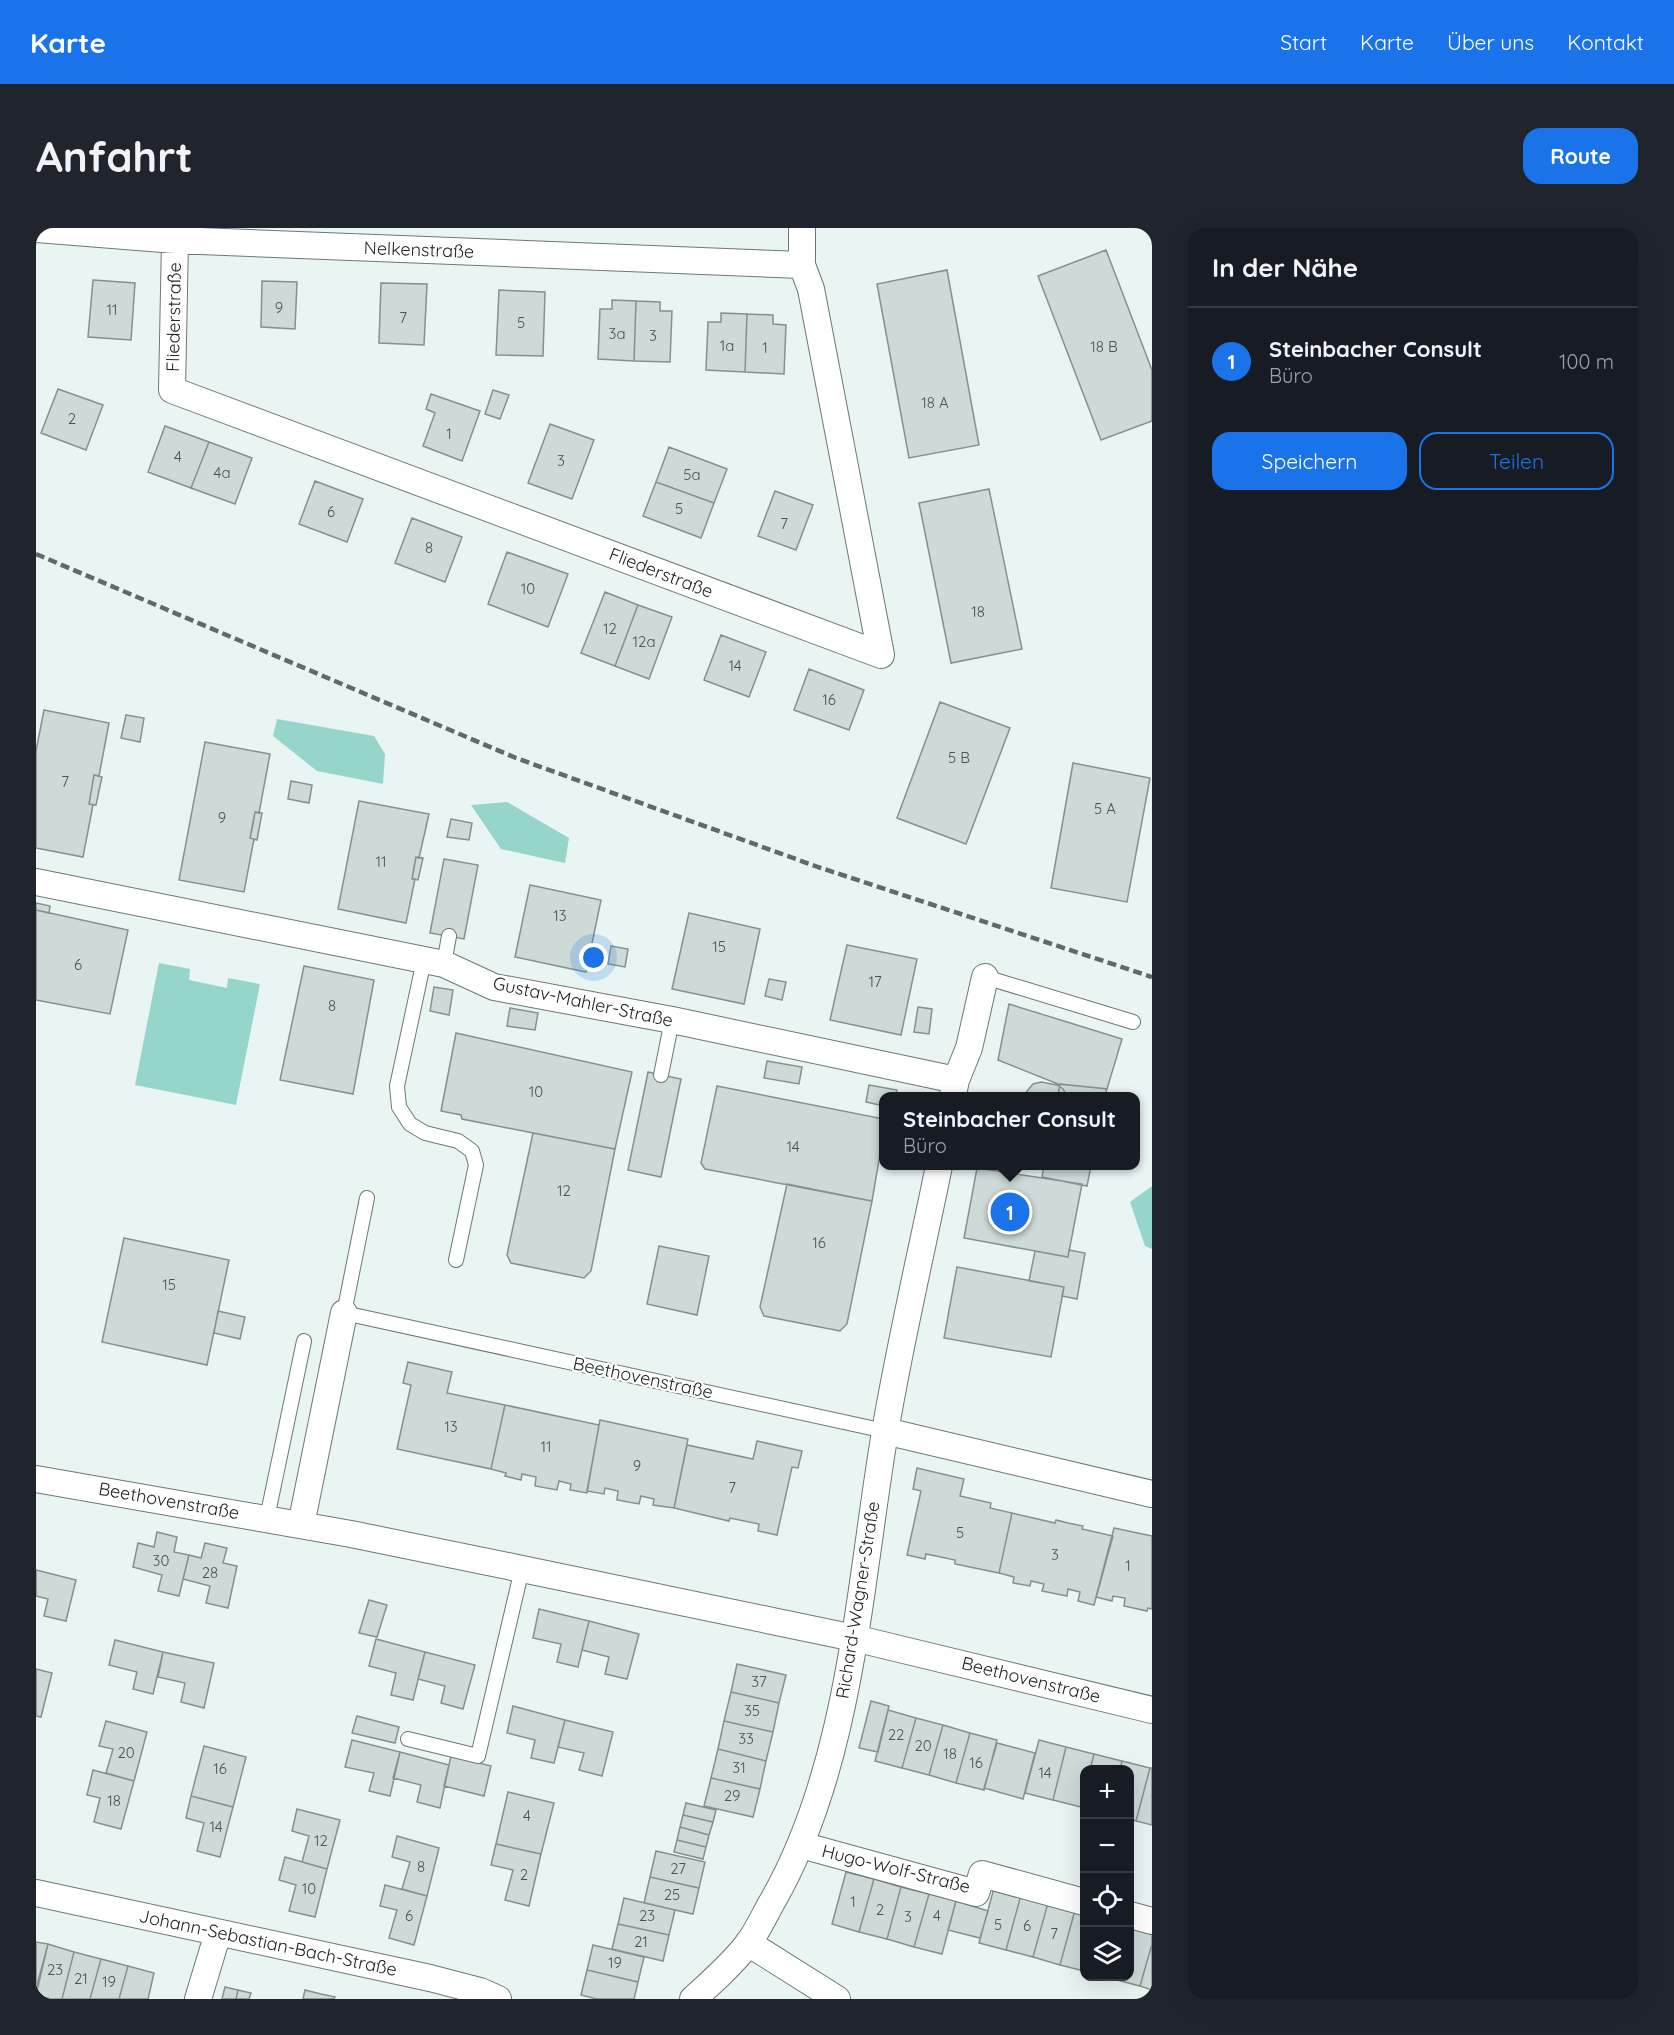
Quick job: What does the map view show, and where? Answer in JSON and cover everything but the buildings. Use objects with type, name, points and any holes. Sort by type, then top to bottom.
[{"type":"street","name":"Fliederstraße","points":[[175,240],[172,390],[881,655],[811,290],[802,265],[802,228]]},
{"type":"street","name":"Nelkenstraße","points":[[36,229],[175,240],[802,265]]},
{"type":"street","name":"Gustav-Mahler-Straße","points":[[36,882],[434,962],[494,987],[672,1020],[954,1088]]},
{"type":"street","points":[[954,1088],[969,1048],[985,978]]},
{"type":"street","name":"Richard-Wagner-Straße","points":[[693,1999],[724,1971],[748,1943],[782,1885],[801,1845],[818,1797],[830,1753],[854,1638],[885,1431],[938,1170]]},
{"type":"street","points":[[301,1525],[344,1313]]},
{"type":"street","name":"Beethovenstraße","points":[[885,1431],[1152,1494]]},
{"type":"street","name":"Beethovenstraße","points":[[36,1479],[267,1518],[522,1569],[854,1638],[1152,1710]]},
{"type":"street","name":"Hugo-Wolf-Straße","points":[[801,1845],[976,1893],[981,1874],[1080,1901]]},
{"type":"street","name":"Johann-Sebastian-Bach-Straße","points":[[36,1893],[452,1984],[480,1991],[498,1999]]},
{"type":"street","points":[[1134,1916],[1152,1921]]},
{"type":"street","points":[[198,1999],[218,1933]]},
{"type":"street","points":[[748,1943],[837,1999]]},
{"type":"lane","points":[[449,936],[434,962],[397,1086],[399,1107],[410,1124],[425,1133],[458,1142],[472,1151],[476,1165],[456,1260]]},
{"type":"lane","points":[[985,978],[1133,1022]]},
{"type":"lane","points":[[661,1075],[672,1020]]},
{"type":"lane","points":[[344,1313],[367,1198]]},
{"type":"lane","name":"Beethovenstraße","points":[[344,1313],[885,1431]]},
{"type":"lane","points":[[267,1518],[304,1341]]},
{"type":"lane","points":[[408,1739],[478,1756],[522,1569]]},
{"type":"green space","points":[[277,719],[374,736],[385,754],[383,784],[317,771],[273,736]]},
{"type":"green space","points":[[507,802],[569,838],[565,863],[501,849],[471,805]]},
{"type":"green space","points":[[159,963],[190,969],[189,980],[227,988],[228,978],[260,984],[236,1105],[135,1085]]},
{"type":"green space","points":[[1152,1186],[1152,1249],[1145,1246],[1130,1202]]},
{"type":"railway","points":[[36,554],[516,758],[818,867],[1152,977]]},
{"type":"place","name":"Steinbacher Consult","points":[[1010,1212]]}]
